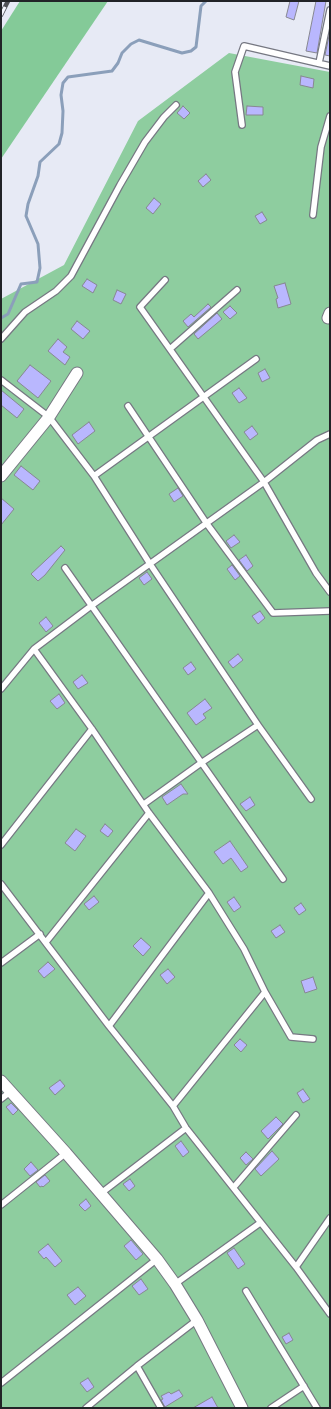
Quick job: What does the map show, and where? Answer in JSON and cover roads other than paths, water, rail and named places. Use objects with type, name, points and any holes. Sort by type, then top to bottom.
[{"type":"street","points":[[1,476],[49,417],[77,373]]},
{"type":"street","points":[[1,1081],[66,1153],[157,1259],[175,1284],[197,1320],[242,1408]]},
{"type":"lane","points":[[319,63],[330,10]]},
{"type":"lane","points":[[242,124],[235,72],[244,46],[330,66]]},
{"type":"lane","points":[[1,339],[24,312],[56,291],[71,276],[120,184],[145,142],[164,117],[176,105]]},
{"type":"lane","points":[[313,215],[321,147],[330,116]]},
{"type":"lane","points":[[165,280],[140,307],[264,482],[316,573],[330,592]]},
{"type":"lane","points":[[170,349],[237,290]]},
{"type":"lane","points":[[94,476],[256,359]]},
{"type":"lane","points":[[1,380],[49,417],[94,476],[150,564],[258,725],[310,799]]},
{"type":"lane","points":[[128,406],[207,524],[273,613],[330,611]]},
{"type":"lane","points":[[1,689],[34,649],[91,606],[264,482],[317,440],[330,434]]},
{"type":"lane","points":[[65,568],[283,879]]},
{"type":"lane","points":[[34,649],[150,813],[210,894],[244,949],[265,992],[291,1038],[313,1039]]},
{"type":"lane","points":[[144,804],[201,763],[258,725]]},
{"type":"lane","points":[[1,845],[92,729]]},
{"type":"lane","points":[[46,942],[150,813]]},
{"type":"lane","points":[[1,884],[109,1026],[173,1106],[186,1128],[296,1267],[330,1314]]},
{"type":"lane","points":[[109,1026],[210,894]]},
{"type":"lane","points":[[1,963],[40,934]]},
{"type":"lane","points":[[173,1106],[265,992]]},
{"type":"lane","points":[[1,1099],[10,1092]]},
{"type":"lane","points":[[234,1187],[296,1115]]},
{"type":"lane","points":[[100,1194],[186,1128]]},
{"type":"lane","points":[[1,1205],[66,1153]]},
{"type":"lane","points":[[296,1267],[330,1218]]},
{"type":"lane","points":[[175,1284],[260,1223]]},
{"type":"lane","points":[[1,1383],[157,1259]]},
{"type":"lane","points":[[246,1291],[317,1408]]},
{"type":"lane","points":[[86,1408],[197,1320]]},
{"type":"lane","points":[[138,1366],[160,1408]]},
{"type":"lane","points":[[271,1408],[304,1386]]},
{"type":"waterway","points":[[1,318],[8,314],[21,284],[37,282],[40,268],[38,244],[26,216],[28,204],[38,176],[40,162],[59,144],[62,133],[63,111],[61,95],[63,83],[68,77],[112,71],[118,63],[122,53],[131,44],[139,40],[182,53],[191,51],[196,47],[201,6],[206,1]]},
{"type":"railway","points":[[1,15],[8,1]]}]
